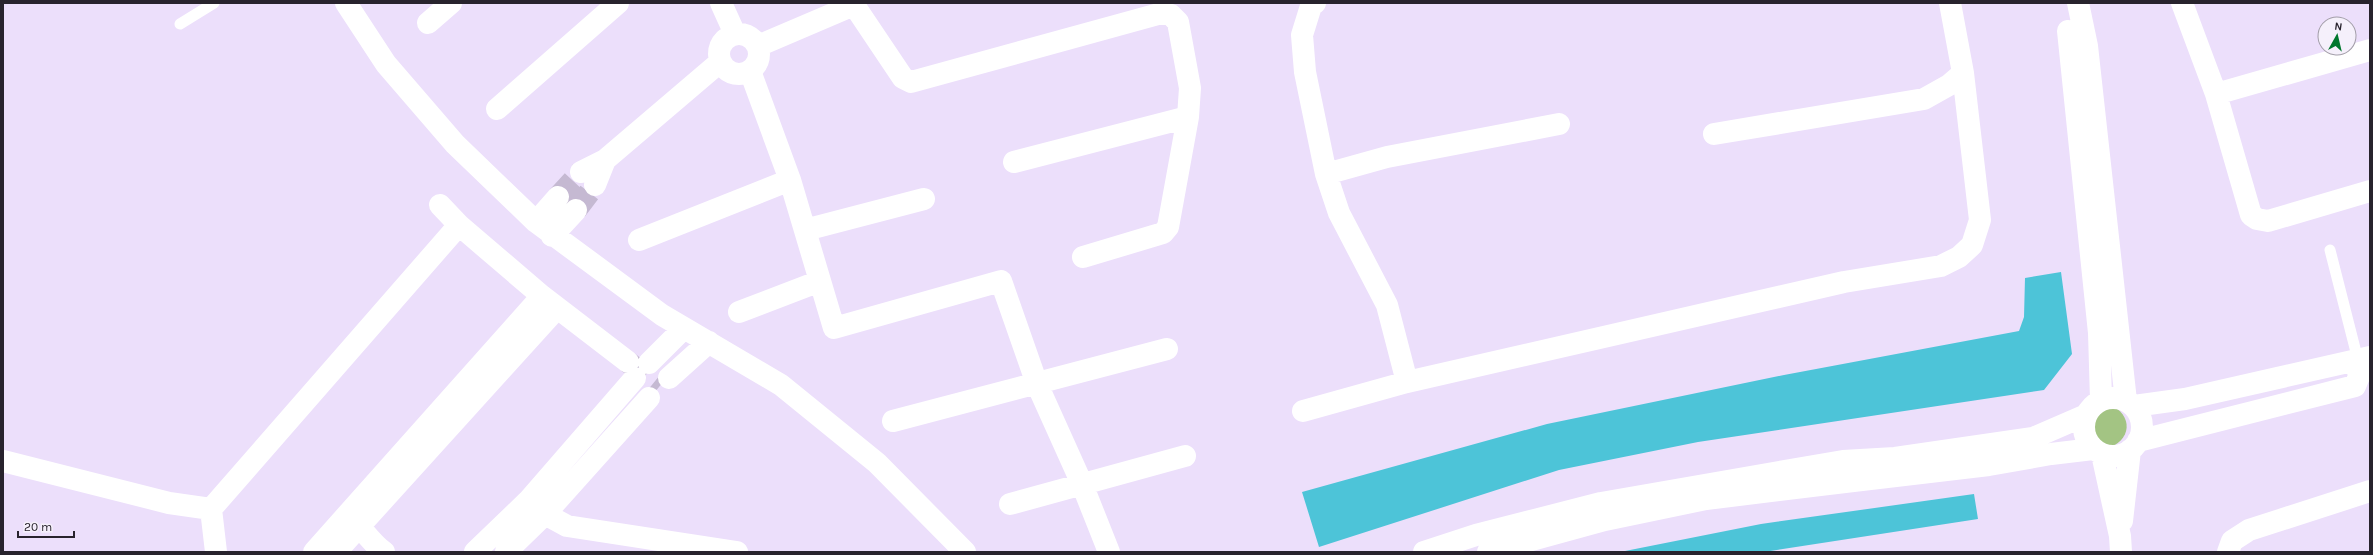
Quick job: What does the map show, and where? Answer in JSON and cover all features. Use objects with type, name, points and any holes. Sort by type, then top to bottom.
[{"type":"street","points":[[346,3],[386,64],[455,144],[536,222],[552,236],[662,315],[781,385],[878,463],[965,552]]},
{"type":"street","points":[[428,23],[451,3]]},
{"type":"street","points":[[497,109],[618,3]]},
{"type":"street","points":[[721,3],[735,34]]},
{"type":"street","points":[[1315,3],[1311,6],[1302,35],[1305,72],[1326,174],[1339,213],[1387,305],[1407,382]]},
{"type":"street","points":[[1303,410],[1407,382],[1844,282],[1941,266],[1959,257],[1972,245],[1980,220],[1963,73],[1950,3]]},
{"type":"street","points":[[2063,3],[2072,56],[2099,333],[2094,407],[2084,424],[2084,433],[2098,452],[2121,544]]},
{"type":"street","points":[[1424,552],[1476,535],[1601,503],[1844,471],[1989,465],[2098,452],[2122,455],[2134,446],[2142,433],[2142,423],[2130,404],[2087,46],[2078,3]]},
{"type":"street","points":[[2182,3],[2216,94],[2251,215],[2257,219],[2268,221],[2370,191]]},
{"type":"street","points":[[765,43],[748,36],[735,34],[723,42],[719,55],[720,62],[730,72],[744,73],[750,71],[758,60],[765,43],[853,4],[903,78],[911,82],[1162,13],[1172,15],[1178,22],[1190,88],[1188,117],[1168,227],[1163,233],[1083,257]]},
{"type":"street","points":[[2216,94],[2370,50]]},
{"type":"street","points":[[588,178],[605,160],[720,62]]},
{"type":"street","points":[[750,71],[790,180],[834,328],[1002,281],[1037,384],[1082,484],[1109,552]]},
{"type":"street","points":[[1714,134],[1924,99],[1949,85],[1963,73]]},
{"type":"street","points":[[1014,162],[1188,117]]},
{"type":"street","points":[[1326,174],[1387,157],[1559,124]]},
{"type":"street","points":[[639,240],[790,180]]},
{"type":"street","points":[[536,222],[558,197]]},
{"type":"street","points":[[805,230],[924,199]]},
{"type":"street","points":[[440,205],[459,225],[549,302],[637,368]]},
{"type":"street","points":[[552,236],[576,210]]},
{"type":"street","points":[[216,552],[210,508],[459,225]]},
{"type":"street","points":[[739,312],[820,281]]},
{"type":"street","points":[[314,552],[347,536],[549,302]]},
{"type":"street","points":[[475,552],[529,500],[637,368],[684,328]]},
{"type":"street","points":[[669,378],[709,342]]},
{"type":"street","points":[[894,422],[1167,350]]},
{"type":"street","points":[[1488,552],[1605,520],[1844,471],[1895,458],[2033,438],[2114,398],[2130,404],[2185,399],[2360,359],[2362,384],[2134,446]]},
{"type":"street","points":[[506,552],[545,514],[649,398]]},
{"type":"street","points":[[2121,544],[2134,446]]},
{"type":"street","points":[[1010,504],[1185,456]]},
{"type":"street","points":[[3,461],[169,503],[210,508]]},
{"type":"street","points":[[2228,552],[2232,541],[2249,530],[2370,491]]},
{"type":"street","points":[[529,500],[545,514],[568,526],[737,552]]},
{"type":"street","points":[[347,536],[373,544],[384,552]]},
{"type":"lane","points":[[180,24],[214,3]]},
{"type":"lane","points":[[2330,250],[2360,359]]},
{"type":"green space","points":[[2109,404],[2123,415],[2127,428],[2121,440],[2115,445],[2106,449],[2084,440],[2080,428],[2090,407]]},
{"type":"water","points":[[2061,272],[2072,354],[2044,390],[1698,442],[1559,470],[1319,547],[1302,492],[1547,424],[1784,375],[2019,331],[2024,317],[2025,278]]},
{"type":"water","points":[[1974,494],[1978,519],[1764,552],[1620,552],[1761,524]]},
{"type":"tunnel","points":[[558,197],[581,172]]},
{"type":"tunnel","points":[[576,210],[595,185]]},
{"type":"tunnel","points":[[628,362],[659,387]]}]
